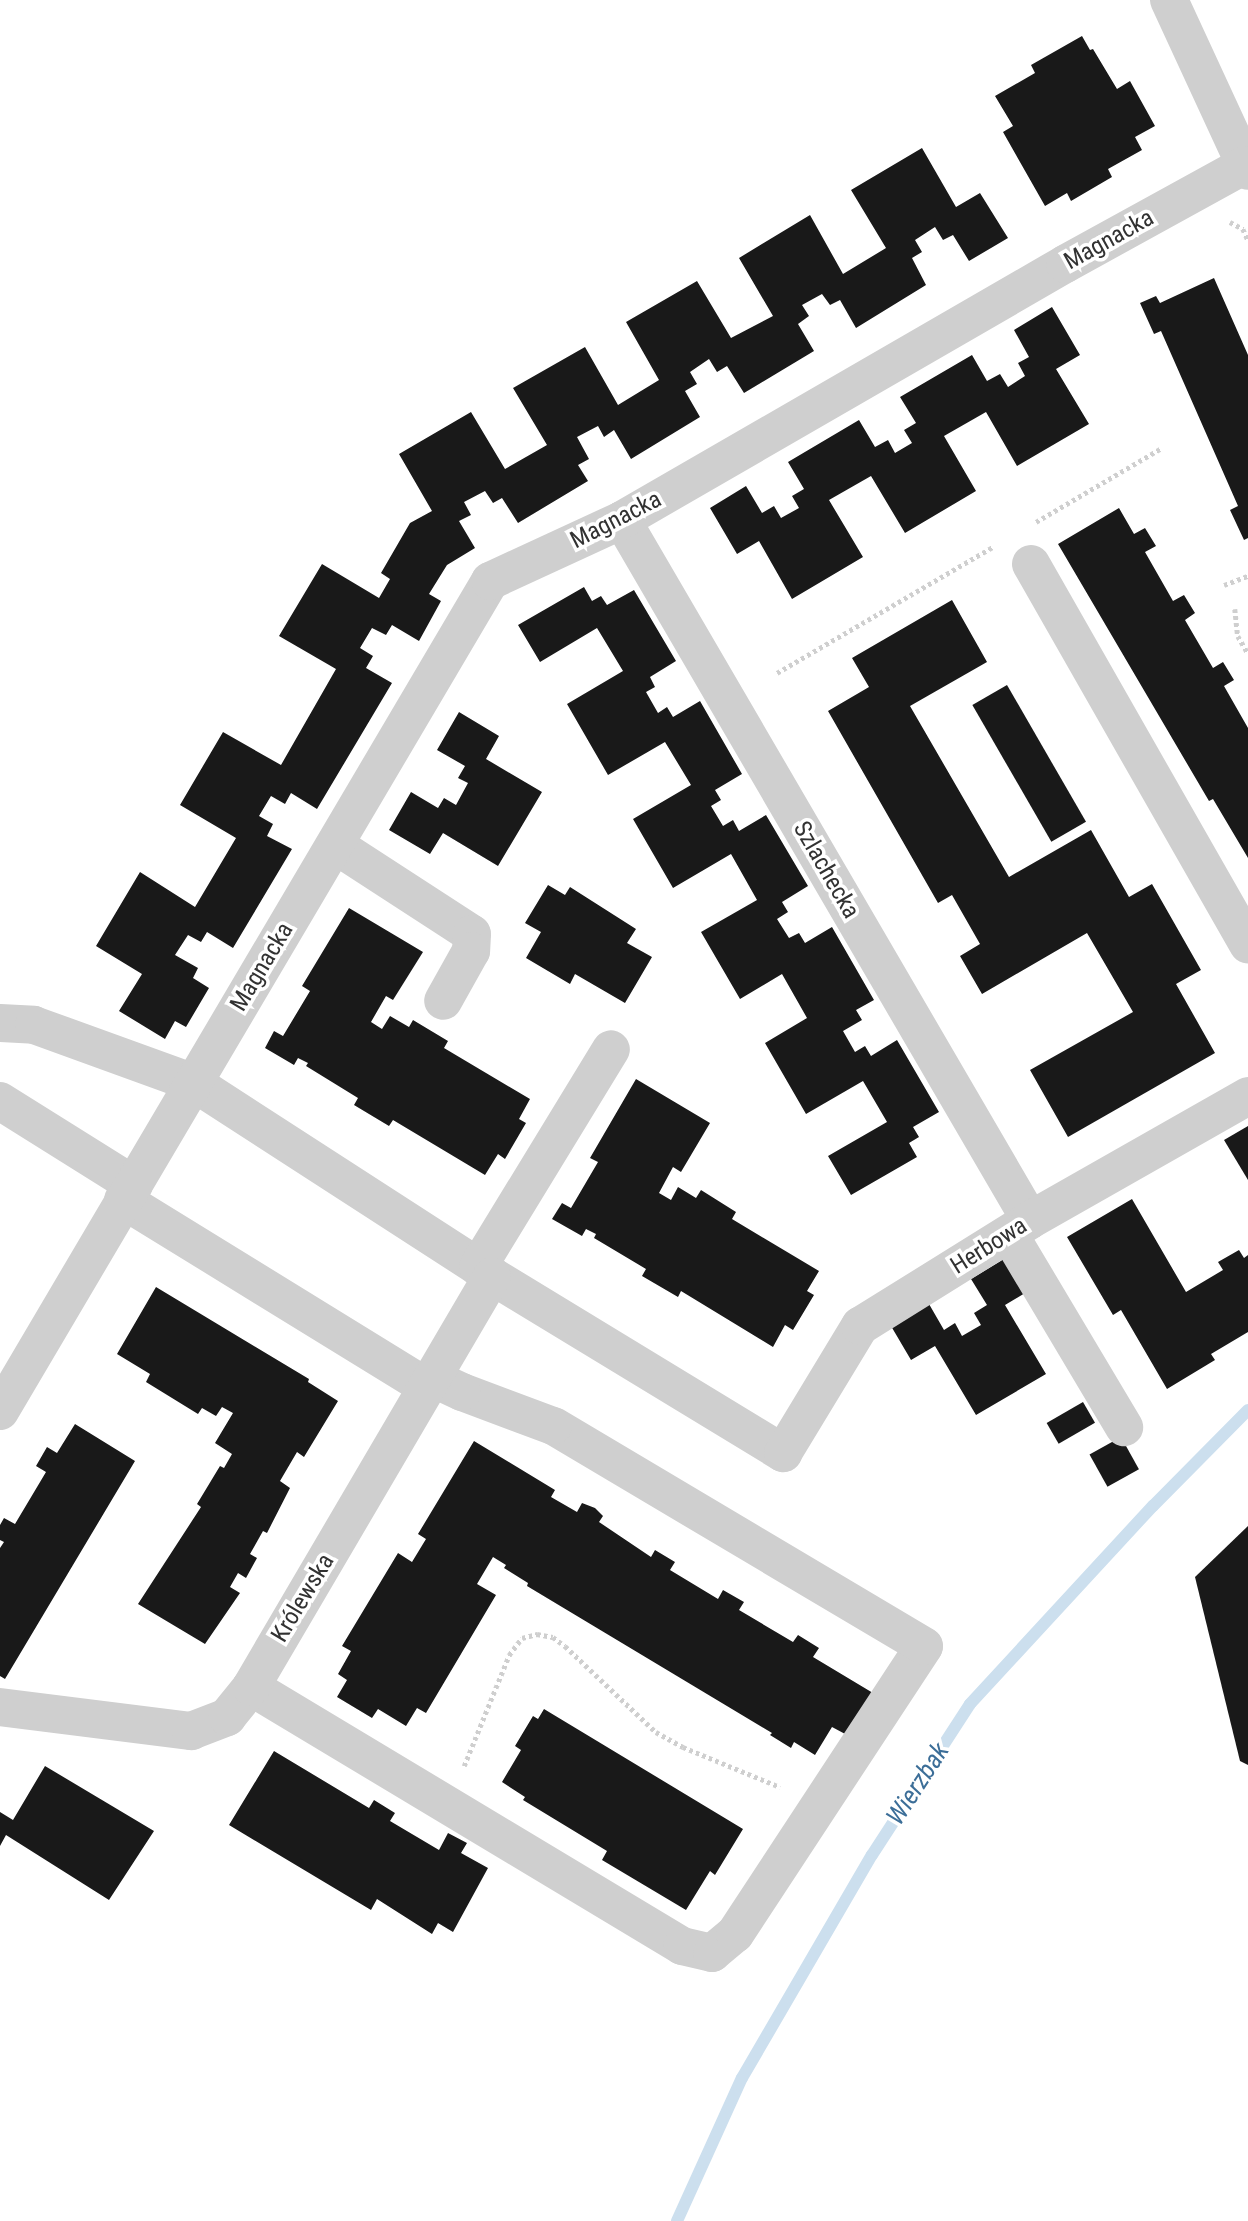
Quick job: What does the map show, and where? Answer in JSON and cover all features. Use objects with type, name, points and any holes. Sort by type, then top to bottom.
[{"type":"street","points":[[1169,0],[1247,168]]},
{"type":"street","name":"Magnacka","points":[[194,1083],[490,580],[622,520],[1065,264],[1247,168]]},
{"type":"street","name":"Szlachecka","points":[[622,520],[1020,1227],[1124,1427]]},
{"type":"street","points":[[1018,552],[1248,945]]},
{"type":"street","points":[[335,845],[472,934],[471,951],[443,1001]]},
{"type":"street","points":[[0,1023],[34,1025],[194,1083],[485,1271]]},
{"type":"street","name":"Królewska","points":[[0,1707],[191,1731],[227,1717],[251,1687],[430,1382],[485,1271],[611,1049]]},
{"type":"street","points":[[0,1411],[194,1083]]},
{"type":"street","name":"Herbowa","points":[[485,1271],[783,1453],[860,1325],[1020,1227],[1248,1096]]},
{"type":"street","points":[[0,1101],[128,1192],[430,1382],[553,1426],[924,1646],[735,1934],[712,1953],[682,1947],[251,1687]]},
{"type":"path","points":[[1028,526],[1160,449]]},
{"type":"path","points":[[777,673],[1018,552]]},
{"type":"path","points":[[1224,584],[1248,576]]},
{"type":"path","points":[[1235,609],[1238,636],[1248,653]]},
{"type":"path","points":[[448,1805],[509,1655],[522,1638],[537,1634],[553,1637],[565,1646],[656,1732],[683,1747],[821,1803]]},
{"type":"building","points":[[1082,36],[1117,89],[1130,81],[1155,126],[1135,137],[1142,150],[1108,169],[1112,177],[1071,201],[1067,193],[1045,206],[1003,132],[1013,126],[995,96],[1035,73],[1031,65]]},
{"type":"building","points":[[922,148],[956,207],[980,193],[1008,238],[969,261],[953,235],[943,240],[935,227],[915,240],[922,252],[912,258],[926,285],[856,328],[840,300],[830,305],[822,294],[802,305],[809,316],[798,324],[814,351],[744,393],[727,366],[717,372],[709,359],[690,372],[697,384],[685,391],[700,417],[631,459],[614,430],[604,437],[598,426],[577,437],[589,459],[578,465],[588,481],[518,523],[502,498],[493,503],[485,491],[464,502],[471,515],[459,521],[475,548],[447,565],[429,594],[441,601],[419,641],[392,625],[386,635],[372,628],[360,648],[373,656],[366,668],[392,683],[317,809],[291,793],[285,804],[271,796],[259,816],[273,824],[267,836],[292,849],[233,948],[207,932],[201,942],[188,935],[175,955],[198,968],[193,978],[209,988],[186,1027],[175,1021],[165,1039],[119,1011],[142,974],[96,946],[140,872],[195,907],[236,838],[180,805],[223,732],[281,765],[336,669],[279,636],[322,564],[379,598],[390,579],[381,573],[410,523],[432,511],[399,454],[471,412],[505,469],[547,445],[513,388],[585,347],[618,405],[659,380],[626,322],[697,281],[731,338],[773,316],[739,258],[810,215],[843,274],[886,248],[851,190]]},
{"type":"building","points":[[1214,278],[1248,355],[1248,538],[1244,540],[1230,510],[1238,506],[1161,331],[1154,334],[1140,303],[1156,296],[1160,303]]},
{"type":"building","points":[[1052,307],[1080,355],[1056,369],[1089,424],[1017,466],[986,412],[944,436],[976,491],[905,533],[871,476],[829,500],[863,557],[792,599],[759,541],[737,554],[710,508],[746,486],[762,513],[774,506],[781,518],[799,508],[792,496],[804,489],[788,462],[859,420],[875,447],[888,440],[895,453],[912,443],[904,430],[916,423],[900,397],[972,355],[987,381],[1000,374],[1008,387],[1025,376],[1018,363],[1029,357],[1014,330]]},
{"type":"building","points":[[1119,508],[1134,534],[1145,528],[1156,546],[1145,552],[1173,601],[1184,595],[1195,613],[1185,620],[1213,668],[1223,662],[1234,680],[1224,686],[1248,728],[1248,858],[1213,799],[1209,801],[1058,544]]},
{"type":"building","points":[[584,587],[592,601],[601,596],[607,605],[634,590],[676,661],[650,677],[655,687],[646,692],[658,713],[667,707],[673,717],[700,701],[742,774],[715,790],[721,800],[711,806],[723,826],[733,820],[739,831],[766,815],[808,886],[782,902],[788,912],[777,919],[789,938],[799,933],[805,943],[832,927],[874,1000],[856,1010],[862,1020],[843,1031],[855,1052],[865,1046],[871,1056],[897,1040],[939,1112],[913,1127],[919,1137],[909,1143],[917,1157],[851,1195],[828,1156],[887,1122],[863,1081],[806,1114],[765,1043],[807,1018],[782,974],[740,999],[701,932],[757,900],[731,854],[673,888],[633,819],[691,785],[665,742],[608,775],[567,704],[623,671],[597,628],[540,662],[518,625]]},
{"type":"building","points":[[952,600],[987,662],[910,706],[1009,877],[1091,830],[1129,897],[1152,884],[1201,970],[1176,984],[1215,1053],[1068,1137],[1030,1070],[1133,1012],[1087,933],[982,994],[960,956],[980,944],[952,895],[938,903],[828,711],[869,687],[852,658]]},
{"type":"building","points":[[1007,685],[1086,822],[1051,842],[972,705]]},
{"type":"building","points":[[459,712],[499,736],[486,759],[542,792],[498,866],[443,833],[430,854],[389,830],[411,792],[438,808],[444,798],[456,805],[468,783],[458,778],[465,766],[437,750]]},
{"type":"building","points":[[548,885],[565,895],[570,887],[636,929],[627,943],[652,957],[625,1003],[575,974],[570,984],[526,958],[541,932],[525,923]]},
{"type":"building","points":[[349,908],[423,952],[393,1000],[386,996],[371,1022],[382,1029],[390,1016],[409,1027],[413,1020],[448,1041],[444,1048],[530,1099],[519,1119],[526,1123],[505,1159],[498,1154],[485,1175],[393,1120],[389,1126],[354,1105],[358,1098],[306,1066],[308,1063],[298,1058],[294,1065],[265,1048],[274,1031],[283,1036],[310,991],[302,986]]},
{"type":"building","points":[[636,1079],[710,1123],[681,1172],[673,1167],[659,1193],[671,1200],[678,1187],[696,1198],[701,1190],[736,1212],[732,1219],[819,1271],[807,1291],[814,1295],[793,1330],[785,1325],[773,1347],[681,1291],[678,1297],[642,1276],[646,1269],[594,1238],[596,1234],[586,1229],[582,1236],[552,1219],[562,1203],[571,1208],[598,1162],[590,1158]]},
{"type":"building","points":[[1248,1126],[1248,1180],[1224,1140]]},
{"type":"building","points":[[1132,1199],[1186,1292],[1223,1270],[1218,1262],[1239,1250],[1244,1258],[1248,1255],[1248,1332],[1211,1354],[1215,1360],[1167,1389],[1121,1310],[1113,1315],[1067,1237]]},
{"type":"building","points":[[1009,1256],[1030,1290],[1005,1305],[1046,1374],[976,1415],[935,1346],[911,1360],[891,1326],[929,1304],[944,1330],[955,1323],[962,1336],[981,1325],[974,1313],[987,1305],[971,1279]]},
{"type":"building","points":[[156,1287],[309,1379],[308,1382],[338,1401],[304,1457],[297,1452],[280,1481],[290,1488],[267,1533],[263,1531],[250,1554],[257,1558],[246,1578],[238,1573],[230,1587],[240,1593],[205,1644],[138,1604],[201,1507],[197,1504],[220,1466],[224,1468],[232,1454],[215,1443],[233,1413],[222,1407],[216,1416],[202,1408],[198,1414],[146,1382],[150,1374],[117,1354]]},
{"type":"building","points":[[1083,1402],[1095,1423],[1059,1444],[1047,1423]]},
{"type":"building","points":[[75,1424],[135,1461],[5,1679],[0,1676],[0,1548],[4,1542],[0,1540],[0,1525],[4,1518],[15,1524],[46,1472],[36,1466],[47,1447],[57,1453]]},
{"type":"building","points":[[1121,1437],[1139,1469],[1107,1487],[1090,1454]]},
{"type":"building","points":[[474,1441],[555,1490],[551,1497],[577,1512],[582,1503],[595,1508],[603,1516],[599,1522],[651,1557],[655,1550],[675,1562],[670,1570],[718,1599],[723,1590],[744,1602],[739,1610],[793,1642],[798,1635],[819,1648],[813,1657],[873,1693],[847,1735],[832,1727],[815,1755],[794,1742],[791,1748],[770,1735],[772,1733],[527,1586],[528,1583],[504,1568],[506,1565],[493,1557],[477,1584],[496,1595],[426,1713],[417,1708],[406,1726],[378,1709],[372,1718],[337,1697],[347,1680],[338,1674],[351,1651],[342,1646],[398,1553],[412,1562],[426,1539],[418,1534]]},
{"type":"building","points":[[1248,1526],[1248,1765],[1240,1761],[1195,1577]]},
{"type":"building","points":[[544,1709],[743,1829],[715,1875],[710,1871],[686,1910],[602,1860],[607,1851],[523,1800],[525,1797],[502,1782],[521,1750],[515,1746],[533,1716],[538,1719]]},
{"type":"building","points":[[274,1751],[369,1808],[374,1800],[395,1813],[390,1821],[439,1850],[448,1833],[467,1843],[461,1853],[488,1868],[453,1932],[438,1923],[432,1934],[377,1899],[371,1910],[229,1825]]},
{"type":"building","points":[[45,1766],[154,1831],[109,1900],[6,1835],[0,1846],[0,1812],[13,1820]]},
{"type":"waterway","name":"Wierzbak","points":[[677,2221],[742,2078],[872,1855],[970,1704],[1153,1506],[1248,1410]]}]
